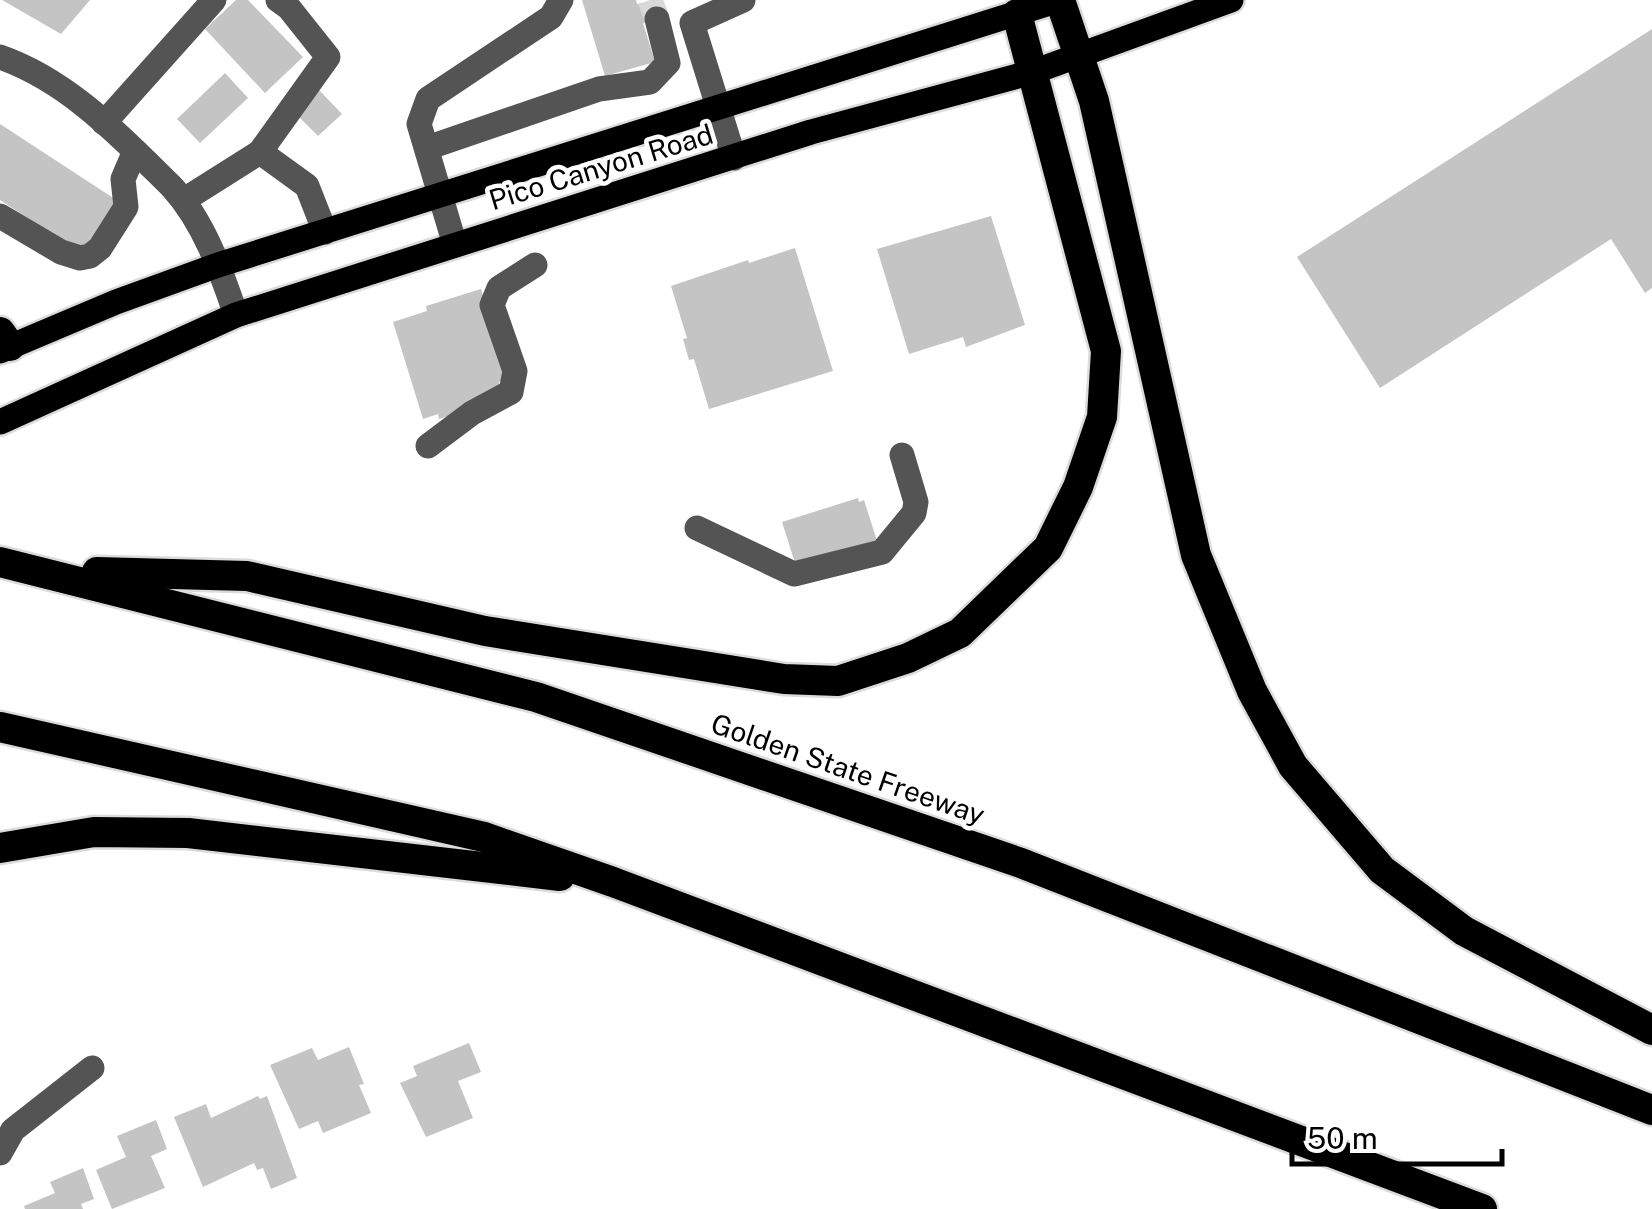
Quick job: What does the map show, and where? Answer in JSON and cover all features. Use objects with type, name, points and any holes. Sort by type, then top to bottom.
[{"type":"highway","points":[[1059,0],[1081,55],[1196,556],[1252,691],[1293,766],[1382,870],[1450,921],[1652,1030]]},
{"type":"highway","points":[[43,571],[247,576],[486,631],[784,679],[838,681],[908,658],[960,633],[1048,548],[1078,487],[1102,417],[1106,351],[1015,7]]},
{"type":"highway","name":"Golden State Freeway","points":[[0,562],[536,697],[1021,863],[1652,1110]]},
{"type":"highway","points":[[0,727],[484,837],[1482,1209]]},
{"type":"highway","points":[[0,848],[94,832],[188,833],[613,882]]},
{"type":"main road","name":"Pico Canyon Road","points":[[3,343],[218,266],[1015,7],[1059,0]]},
{"type":"main road","name":"Pico Canyon Road","points":[[0,422],[236,315],[864,117],[1033,72],[1231,0]]},
{"type":"street","points":[[104,122],[214,0]]},
{"type":"street","points":[[184,200],[260,152],[328,57],[278,0]]},
{"type":"street","points":[[455,245],[419,124],[428,99],[551,17],[562,0]]},
{"type":"street","points":[[734,158],[688,12],[743,0]]},
{"type":"street","points":[[427,148],[599,89],[650,82],[668,63],[657,19]]},
{"type":"street","points":[[0,57],[52,82],[104,122],[184,200],[218,266],[236,315]]},
{"type":"street","points":[[0,216],[61,252],[80,258],[90,256],[100,248],[126,207],[123,179],[135,151]]},
{"type":"street","points":[[260,152],[308,186],[326,232]]},
{"type":"street","points":[[428,446],[472,413],[510,392],[515,371],[492,305],[499,288],[535,265]]},
{"type":"street","points":[[697,528],[794,574],[882,552],[914,513],[916,502],[902,455]]},
{"type":"street","points":[[0,1152],[13,1130],[92,1068]]},
{"type":"building","points":[[2,0],[90,0],[61,34]]},
{"type":"building","points":[[236,0],[248,0],[303,57],[265,93],[205,29]]},
{"type":"building","points":[[582,0],[636,0],[637,4],[658,0],[663,17],[643,23],[655,62],[605,76]]},
{"type":"building","points":[[1652,29],[1652,288],[1645,293],[1611,239],[1380,388],[1297,257]]},
{"type":"building","points":[[225,73],[248,98],[200,143],[177,119]]},
{"type":"building","points":[[319,90],[342,114],[318,136],[295,113]]},
{"type":"building","points":[[0,124],[121,203],[86,256],[0,200]]},
{"type":"building","points":[[991,216],[1025,325],[966,347],[963,337],[909,354],[877,249]]},
{"type":"building","points":[[795,248],[833,371],[709,409],[694,359],[689,360],[683,339],[687,338],[671,286]]},
{"type":"building","points":[[481,289],[509,379],[499,382],[503,394],[439,419],[438,414],[423,419],[393,322],[427,311],[426,306]]},
{"type":"building","points":[[858,498],[859,502],[864,500],[878,544],[797,569],[782,522]]},
{"type":"building","points":[[469,1043],[481,1072],[458,1081],[473,1118],[426,1137],[400,1083],[417,1076],[413,1066]]},
{"type":"building","points":[[349,1047],[371,1113],[323,1133],[318,1121],[299,1129],[270,1065],[312,1048],[318,1060]]},
{"type":"building","points":[[258,1096],[267,1096],[297,1178],[271,1189],[263,1168],[257,1170],[254,1163],[203,1187],[174,1117],[206,1104],[211,1118]]},
{"type":"building","points":[[156,1120],[167,1149],[151,1156],[165,1188],[112,1209],[96,1170],[126,1157],[117,1136]]},
{"type":"building","points":[[83,1168],[94,1199],[81,1204],[83,1209],[25,1209],[24,1206],[55,1193],[50,1182]]},
{"type":"tunnel","points":[[650,0],[657,19]]}]
